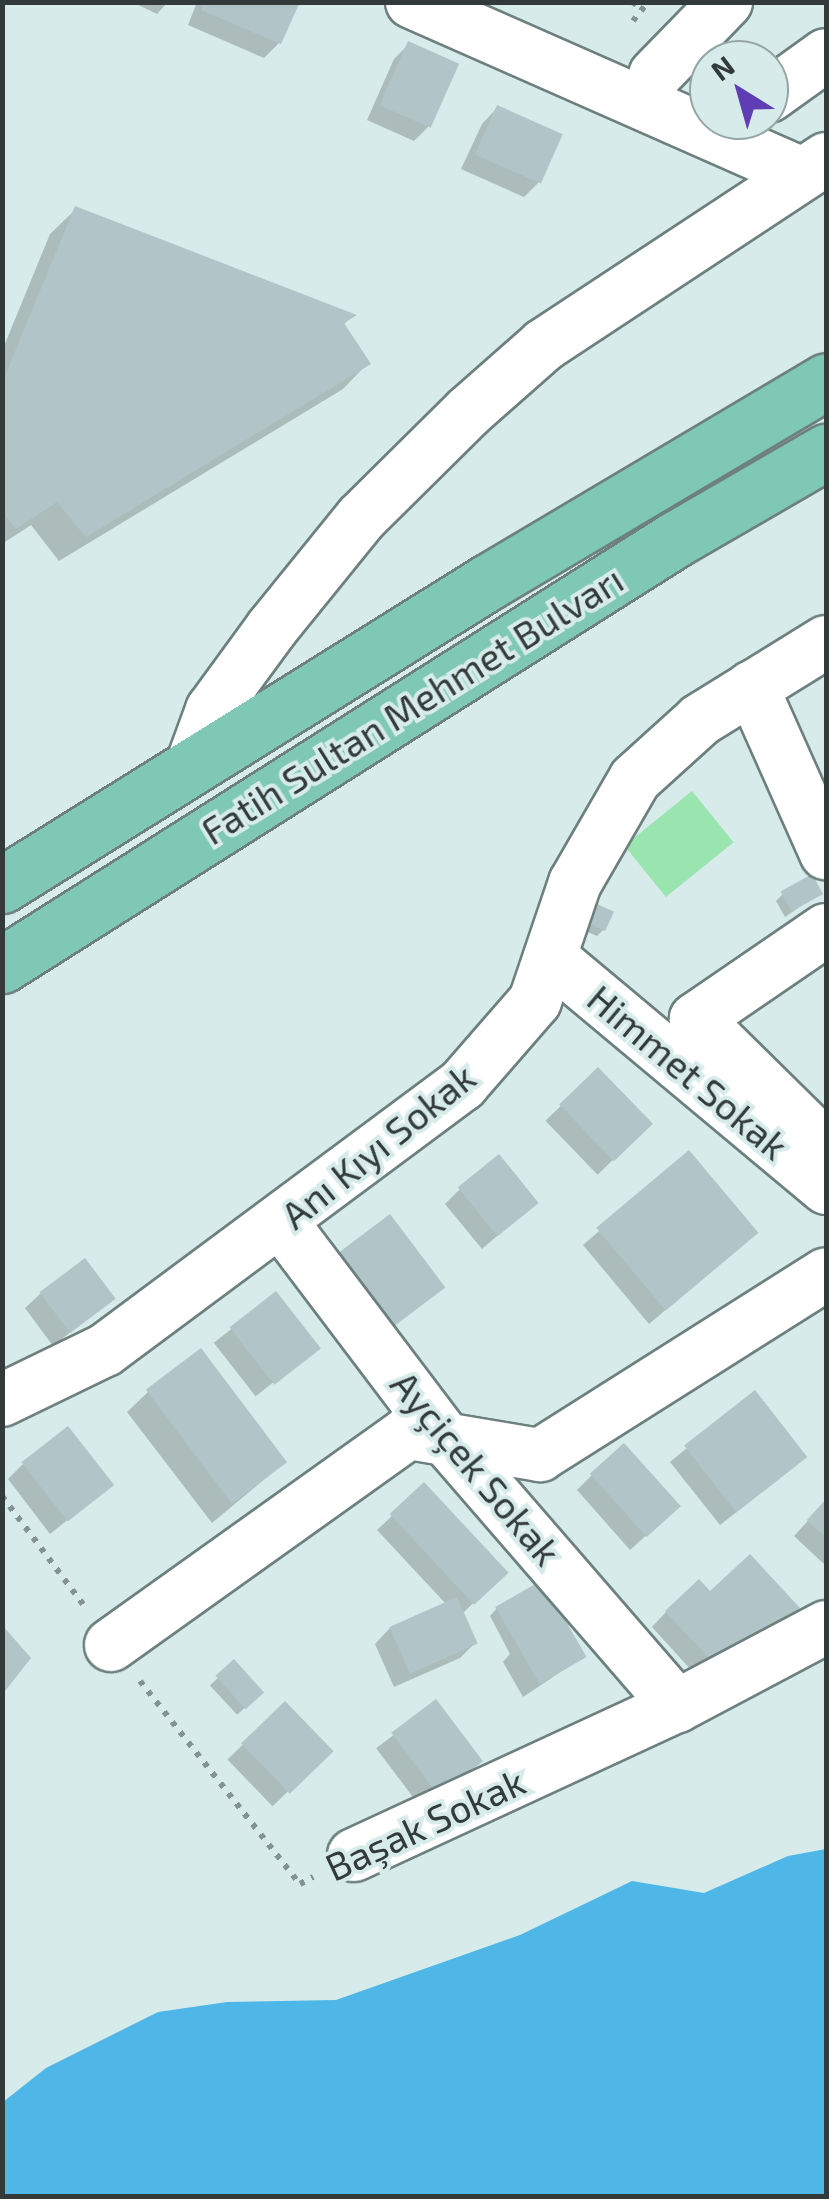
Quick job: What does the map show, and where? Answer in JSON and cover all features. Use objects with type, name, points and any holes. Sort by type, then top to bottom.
[{"type":"main road","name":"Fatih Sultan Mehmet Bulvarı","points":[[2,885],[192,765],[826,381]]},
{"type":"main road","name":"Fatih Sultan Mehmet Bulvarı","points":[[2,964],[674,540],[826,452]]},
{"type":"street","points":[[412,2],[814,167]]},
{"type":"street","points":[[655,75],[726,2]]},
{"type":"street","points":[[789,82],[826,56]]},
{"type":"street","points":[[192,765],[212,710],[272,628],[362,518],[468,412],[544,345],[814,167]]},
{"type":"street","name":"Anı Kıyı Sokak","points":[[2,1400],[105,1350],[282,1223],[462,1085],[535,1001],[575,883],[636,779],[700,720],[826,642]]},
{"type":"street","points":[[752,688],[826,853]]},
{"type":"street","points":[[826,930],[696,1020],[826,1147]]},
{"type":"street","name":"Himmet Sokak","points":[[550,957],[826,1188]]},
{"type":"street","name":"Ayçiçek Sokak","points":[[282,1223],[444,1436],[678,1706]]},
{"type":"street","points":[[112,1645],[408,1433],[540,1455],[826,1274]]},
{"type":"street","name":"Başak Sokak","points":[[354,1855],[678,1706],[826,1627]]},
{"type":"path","points":[[632,2],[643,9]]},
{"type":"path","name":"Başak Sokak","points":[[2,1496],[112,1645],[300,1884],[354,1855]]},
{"type":"green space","points":[[692,791],[734,842],[666,897],[624,846]]},
{"type":"water","points":[[826,1849],[826,2196],[3,2196],[3,2102],[46,2068],[158,2012],[227,2002],[336,2000],[520,1935],[632,1881],[704,1893],[788,1856]]},
{"type":"building","points":[[204,2],[300,2],[281,44],[201,10]]},
{"type":"building","points":[[408,41],[459,64],[431,128],[380,105]]},
{"type":"building","points":[[497,105],[563,134],[541,184],[475,154]]},
{"type":"building","points":[[75,206],[357,315],[344,323],[371,364],[86,537],[57,502],[16,529],[2,511],[2,383]]},
{"type":"building","points":[[812,874],[823,894],[792,912],[781,891]]},
{"type":"building","points":[[595,903],[614,912],[605,931],[586,922]]},
{"type":"building","points":[[598,1067],[653,1124],[614,1161],[559,1105]]},
{"type":"building","points":[[689,1150],[758,1233],[666,1311],[596,1228]]},
{"type":"building","points":[[499,1154],[539,1203],[497,1236],[458,1187]]},
{"type":"building","points":[[390,1214],[445,1287],[394,1326],[339,1253]]},
{"type":"building","points":[[85,1258],[116,1299],[70,1333],[39,1292]]},
{"type":"building","points":[[276,1291],[321,1349],[274,1385],[230,1327]]},
{"type":"building","points":[[201,1348],[287,1462],[232,1504],[146,1390]]},
{"type":"building","points":[[755,1390],[807,1457],[736,1512],[684,1445]]},
{"type":"building","points":[[68,1426],[114,1485],[68,1521],[22,1462]]},
{"type":"building","points":[[624,1443],[681,1506],[647,1537],[590,1474]]},
{"type":"building","points":[[424,1482],[509,1573],[474,1605],[390,1514]]},
{"type":"building","points":[[826,1499],[826,1538],[807,1520]]},
{"type":"building","points":[[750,1554],[800,1608],[760,1645],[719,1669],[665,1611],[699,1579],[710,1591]]},
{"type":"building","points":[[542,1580],[586,1657],[540,1684],[495,1607]]},
{"type":"building","points":[[457,1597],[478,1644],[410,1674],[389,1627]]},
{"type":"building","points":[[2,1625],[31,1658],[2,1695]]},
{"type":"building","points":[[234,1659],[264,1692],[246,1709],[215,1676]]},
{"type":"building","points":[[436,1699],[483,1761],[438,1795],[391,1733]]},
{"type":"building","points":[[285,1701],[334,1751],[290,1794],[241,1743]]}]
